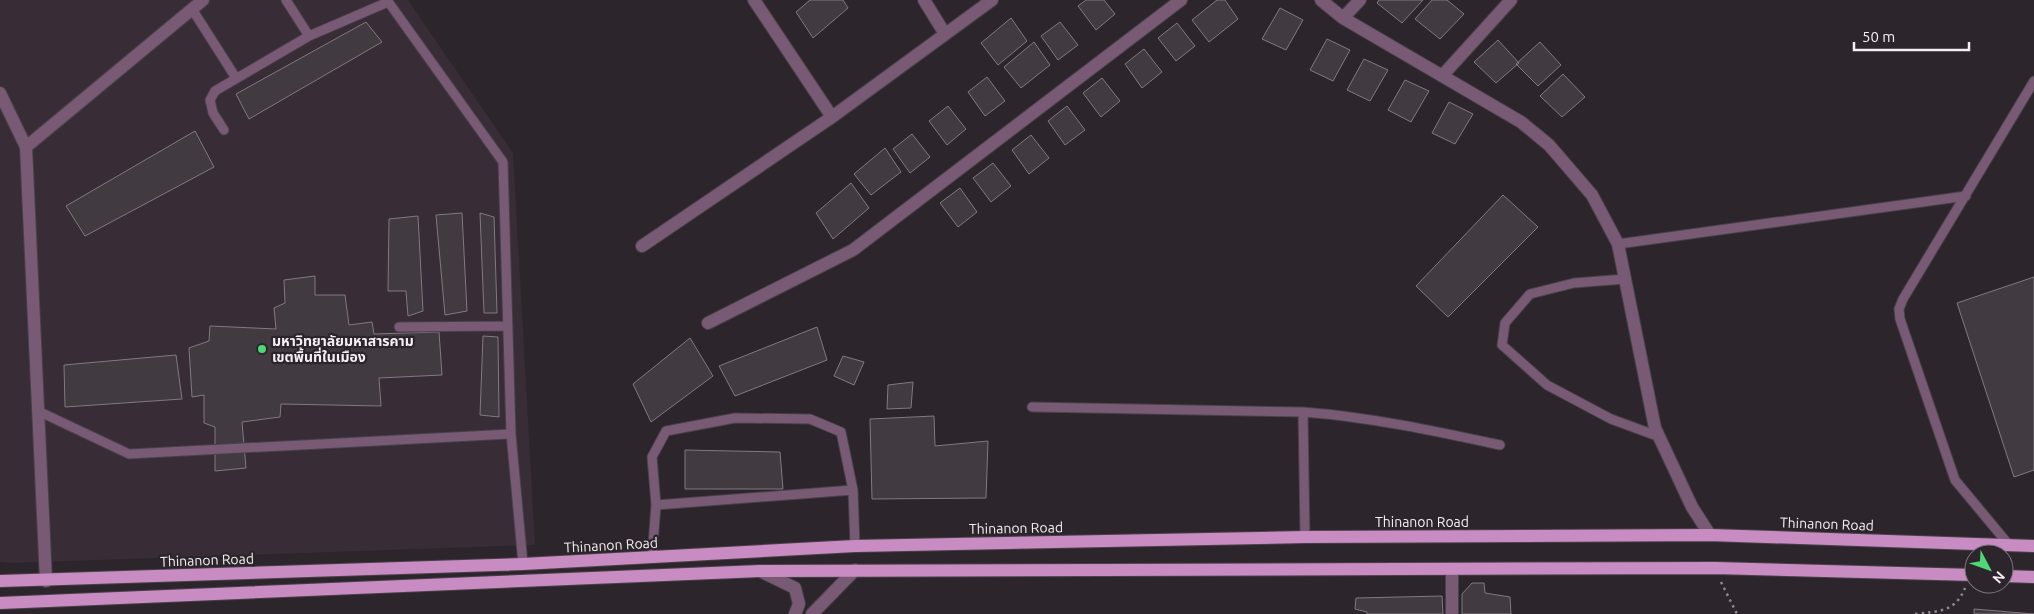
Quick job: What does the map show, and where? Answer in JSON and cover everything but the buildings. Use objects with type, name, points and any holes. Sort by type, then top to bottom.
[{"type":"main road","name":"Thinanon Road","points":[[0,581],[523,564],[855,546],[1305,537],[1710,535],[1978,544]]},
{"type":"main road","name":"Thinanon Road","points":[[2014,545],[2034,546]]},
{"type":"main road","points":[[0,603],[760,571],[1715,568],[1964,575]]},
{"type":"main road","points":[[2014,576],[2034,577]]},
{"type":"main road","points":[[46,581],[47,602]]},
{"type":"street","points":[[26,147],[203,0]]},
{"type":"street","points":[[754,0],[832,117]]},
{"type":"street","points":[[924,0],[945,34]]},
{"type":"street","points":[[642,246],[832,117],[992,0]]},
{"type":"street","points":[[708,323],[853,250],[1181,0]]},
{"type":"street","points":[[1321,0],[1343,18],[1520,122],[1549,145],[1592,195],[1618,244],[1655,428],[1692,507],[1710,535]]},
{"type":"street","points":[[1343,18],[1360,0]]},
{"type":"street","points":[[1442,76],[1511,0]]},
{"type":"street","points":[[0,93],[5,111],[26,147],[46,581]]},
{"type":"street","points":[[1452,569],[1452,614]]},
{"type":"street","points":[[812,614],[855,570]]},
{"type":"street","points":[[760,571],[795,588],[799,604],[795,614]]},
{"type":"lane","points":[[286,0],[309,36]]},
{"type":"lane","points":[[224,130],[213,112],[210,100],[215,91],[309,36],[387,1],[502,162],[511,434],[523,564]]},
{"type":"lane","points":[[192,9],[236,78]]},
{"type":"lane","points":[[2007,544],[1955,480],[1900,319],[1899,309],[1903,299],[2034,81]]},
{"type":"lane","points":[[1618,244],[1966,196]]},
{"type":"lane","points":[[1625,279],[1574,282],[1530,294],[1505,322],[1502,345],[1547,385],[1611,419],[1660,437]]},
{"type":"lane","points":[[399,327],[508,326]]},
{"type":"lane","points":[[1032,407],[1303,412],[1339,415],[1410,426],[1500,445]]},
{"type":"lane","points":[[38,411],[129,454],[511,434]]},
{"type":"lane","points":[[1303,412],[1305,537]]},
{"type":"lane","points":[[652,557],[656,505],[652,458],[666,431],[735,418],[810,419],[841,432],[853,490],[855,546]]},
{"type":"lane","points":[[656,505],[853,490]]},
{"type":"path","points":[[1715,568],[1729,601],[1737,614]]},
{"type":"path","points":[[1915,614],[1950,609],[1964,592]]},
{"type":"shaded area","name":"มหาวิทยาลัยมหาสารคาม เขตพื้นที่ในเมือง","points":[[0,0],[408,0],[513,153],[535,545],[0,562]]},
{"type":"place","name":"มหาวิทยาลัยมหาสารคาม เขตพื้นที่ในเมือง","points":[[262,349]]}]
